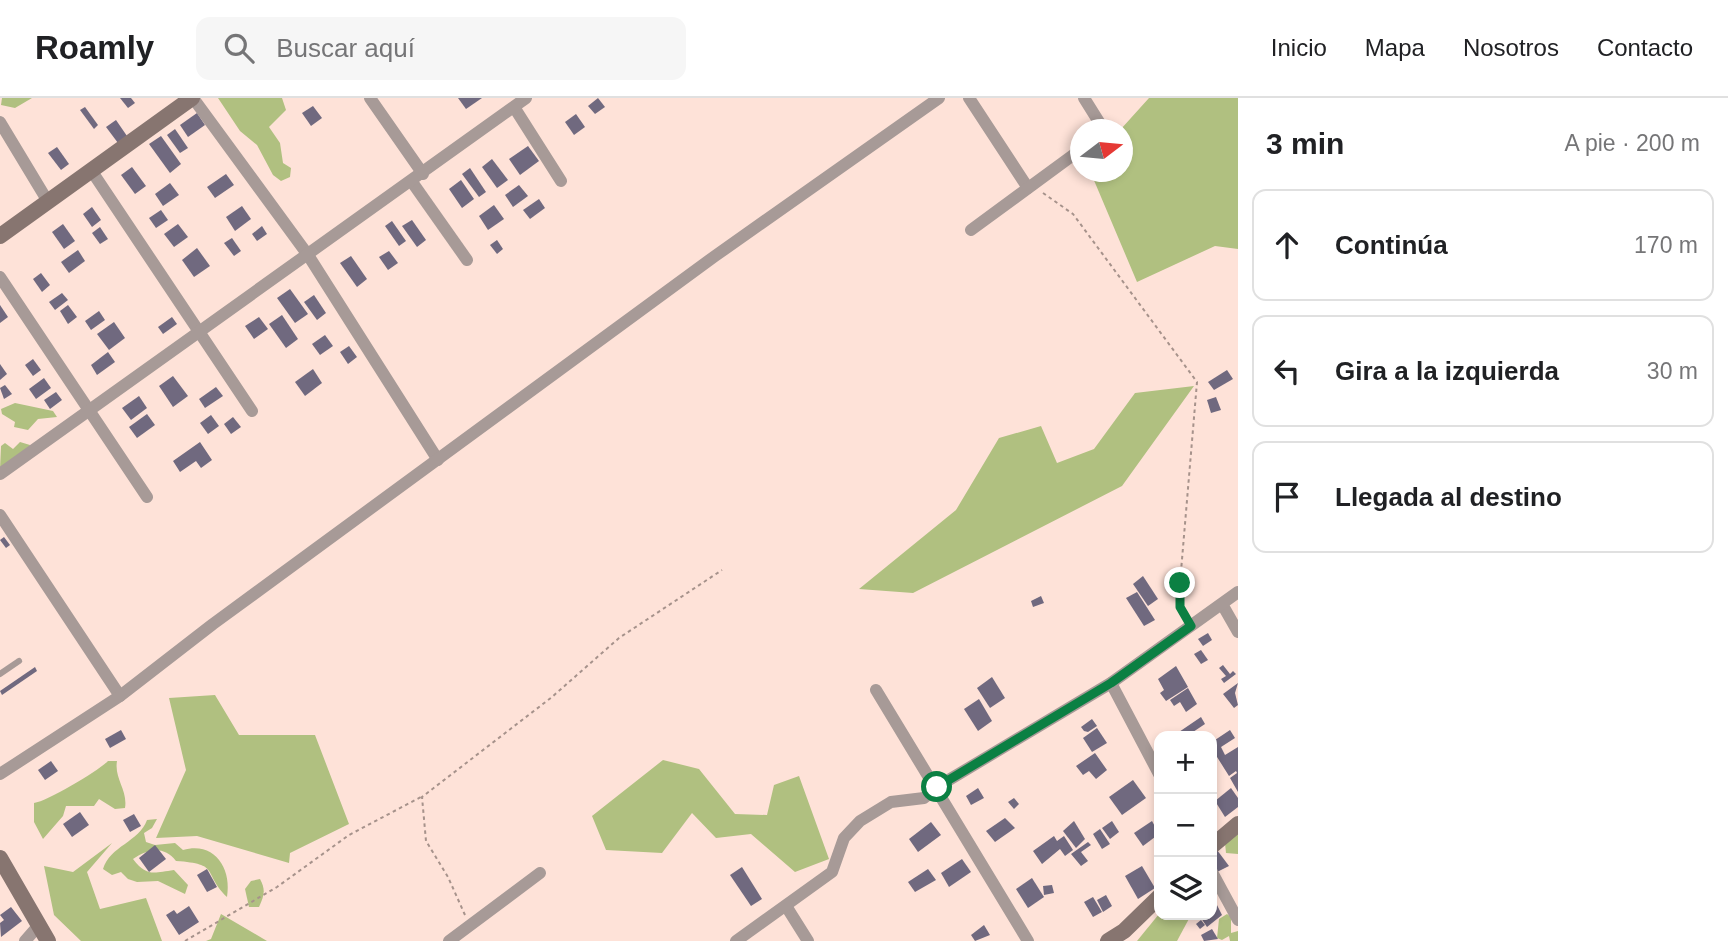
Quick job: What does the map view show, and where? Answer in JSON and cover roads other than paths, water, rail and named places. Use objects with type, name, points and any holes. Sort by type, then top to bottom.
[{"type":"street","points":[[0,236],[193,98],[308,256],[438,460]]},
{"type":"street","points":[[370,98],[423,174]]},
{"type":"street","points":[[0,474],[526,98]]},
{"type":"street","points":[[0,774],[120,696],[715,256],[938,98]]},
{"type":"street","points":[[969,98],[1028,188]]},
{"type":"street","points":[[1084,98],[1097,119]]},
{"type":"street","points":[[514,107],[561,181]]},
{"type":"street","points":[[0,122],[47,200]]},
{"type":"street","points":[[971,230],[1070,157]]},
{"type":"street","points":[[90,170],[252,411]]},
{"type":"street","points":[[412,182],[467,260]]},
{"type":"street","points":[[0,277],[147,497]]},
{"type":"street","points":[[0,515],[120,696]]},
{"type":"street","points":[[736,941],[832,872],[844,838],[860,821],[891,803],[924,798],[937,787],[1111,683],[1238,592]]},
{"type":"street","points":[[1222,604],[1238,632]]},
{"type":"street","points":[[1111,683],[1154,765]]},
{"type":"street","points":[[876,690],[1028,941]]},
{"type":"street","points":[[1217,842],[1238,824]]},
{"type":"street","points":[[0,858],[48,941]]},
{"type":"street","points":[[449,941],[540,873]]},
{"type":"street","points":[[1217,881],[1238,920]]},
{"type":"street","points":[[1108,941],[1124,931],[1154,902]]},
{"type":"street","points":[[786,906],[808,941]]},
{"type":"street","points":[[25,941],[38,925]]},
{"type":"lane","points":[[0,674],[19,661]]}]
